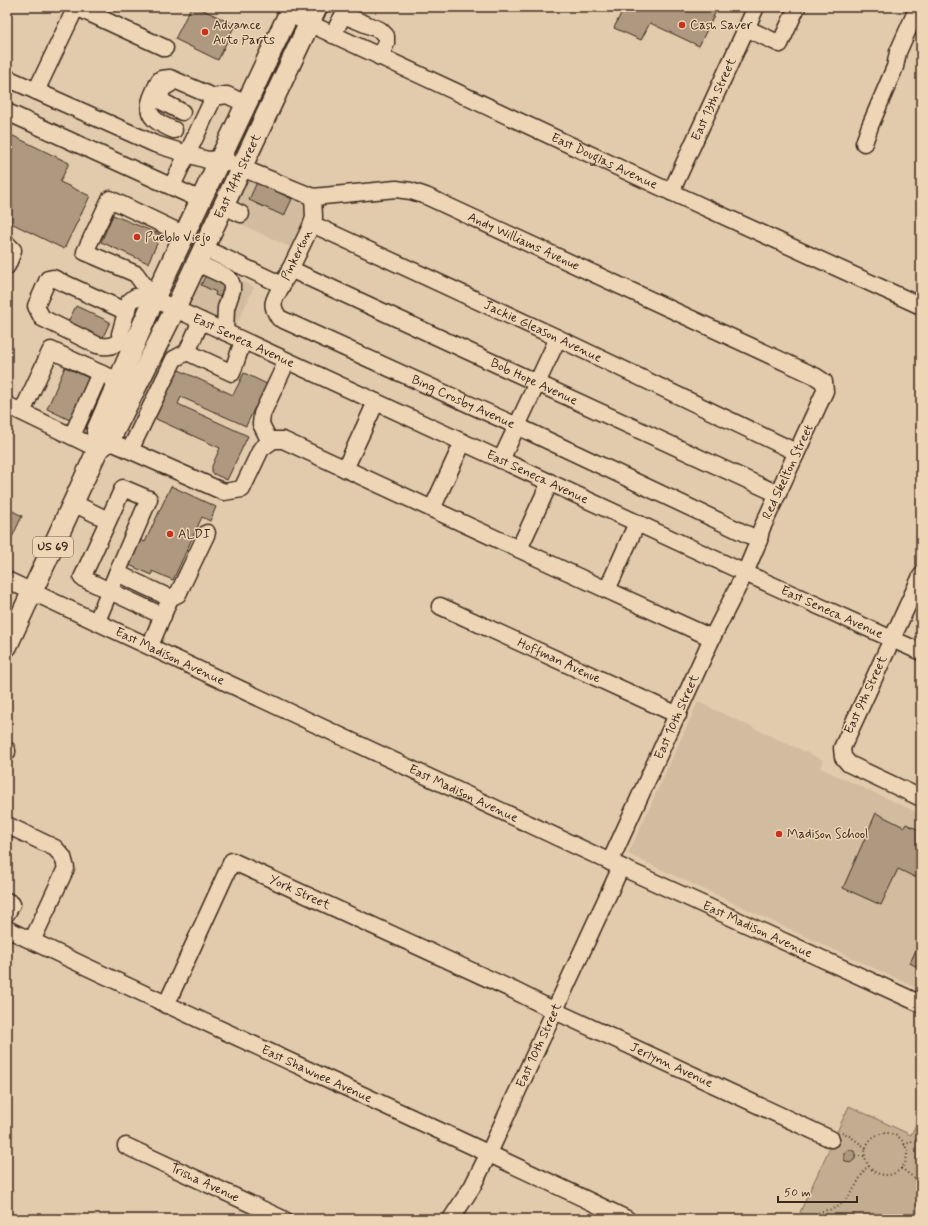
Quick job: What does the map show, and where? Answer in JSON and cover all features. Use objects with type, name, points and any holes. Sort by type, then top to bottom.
[{"type":"main road","name":"East 14th Street","points":[[104,445],[97,430],[119,382],[128,343],[154,299],[290,10]]},
{"type":"main road","name":"East 14th Street","points":[[9,635],[32,591],[73,503],[175,309],[200,256],[232,210],[242,168],[313,15]]},
{"type":"street","name":"East 13th Street","points":[[671,192],[756,7]]},
{"type":"street","points":[[746,28],[780,44],[797,7]]},
{"type":"street","points":[[864,143],[895,67],[898,52],[918,7]]},
{"type":"street","points":[[36,91],[76,8],[165,48]]},
{"type":"street","name":"East Douglas Avenue","points":[[290,10],[313,15],[333,35],[921,306]]},
{"type":"street","points":[[333,35],[341,19],[348,11],[380,30],[386,36],[386,42],[380,56]]},
{"type":"street","name":"Andy Williams Avenue","points":[[7,78],[155,144],[207,160],[220,159],[313,197],[396,189],[411,191],[426,196],[815,376]]},
{"type":"street","points":[[136,135],[150,100],[161,79],[170,78],[214,97],[227,95],[246,104]]},
{"type":"street","points":[[177,81],[163,88],[160,95],[163,102],[192,117]]},
{"type":"street","points":[[172,186],[187,153],[184,134],[192,117],[214,97]]},
{"type":"street","points":[[148,107],[153,118],[160,125],[184,134]]},
{"type":"street","points":[[7,112],[201,200]]},
{"type":"street","points":[[312,224],[314,217],[313,197]]},
{"type":"street","points":[[154,299],[136,274],[85,252],[110,199],[185,235]]},
{"type":"street","name":"Pinkerton","points":[[282,285],[312,224]]},
{"type":"street","name":"Jackie Gleason Avenue","points":[[312,224],[558,338],[796,452]]},
{"type":"street","points":[[7,244],[13,250],[7,266]]},
{"type":"street","points":[[200,256],[282,285]]},
{"type":"street","points":[[200,256],[230,280],[232,285],[232,290],[223,312],[225,332]]},
{"type":"street","name":"Bob Hope Avenue","points":[[290,270],[778,494]]},
{"type":"street","points":[[127,312],[53,278],[48,279],[36,306],[42,318],[97,345],[106,347],[128,343]]},
{"type":"street","name":"Bing Crosby Avenue","points":[[282,285],[273,303],[273,309],[279,318],[517,426],[759,540]]},
{"type":"street","points":[[128,343],[120,334],[129,302],[135,297],[154,299]]},
{"type":"street","name":"East Seneca Avenue","points":[[154,299],[175,309],[200,316],[225,332],[287,361],[745,573],[921,652]]},
{"type":"street","points":[[130,450],[174,358],[187,352],[200,316]]},
{"type":"street","points":[[501,460],[558,338]]},
{"type":"street","points":[[187,352],[232,373],[243,340]]},
{"type":"street","points":[[22,412],[51,350],[119,382]]},
{"type":"street","points":[[270,442],[261,424],[262,414],[287,361]]},
{"type":"street","points":[[72,436],[100,373]]},
{"type":"street","name":"Red Skelton Street","points":[[745,573],[759,540],[761,530],[825,391],[824,382],[815,376]]},
{"type":"street","points":[[345,469],[376,402]]},
{"type":"street","points":[[7,405],[72,436],[104,445],[130,450],[224,492],[242,489],[261,449],[273,440],[283,440],[712,638]]},
{"type":"street","points":[[432,509],[463,442]]},
{"type":"street","points":[[519,549],[550,482]]},
{"type":"street","points":[[97,621],[110,591],[117,573],[149,499],[123,488],[82,578],[110,591],[163,616]]},
{"type":"street","points":[[73,503],[108,520]]},
{"type":"street","points":[[607,590],[637,523]]},
{"type":"street","points":[[150,646],[170,598],[178,594],[207,534]]},
{"type":"street","points":[[117,573],[170,598]]},
{"type":"street","name":"East 10th Street","points":[[451,1219],[472,1187],[555,1011],[678,715],[712,638],[745,573]]},
{"type":"street","name":"East 9th Street","points":[[921,576],[842,748],[843,757],[849,764],[921,798]]},
{"type":"street","name":"East Madison Avenue","points":[[7,580],[616,864],[921,1004]]},
{"type":"street","name":"Hoffman Avenue","points":[[440,606],[678,715]]},
{"type":"street","points":[[7,825],[55,848],[63,857],[66,868],[32,941]]},
{"type":"street","name":"York Street","points":[[166,1005],[232,860],[513,990]]},
{"type":"street","points":[[7,901],[12,904],[7,913]]},
{"type":"street","name":"East Shawnee Avenue","points":[[7,930],[166,1005],[489,1152],[627,1219]]},
{"type":"street","name":"Jerlynn Avenue","points":[[513,990],[555,1011],[835,1135]]},
{"type":"street","name":"Trisha Avenue","points":[[126,1146],[283,1219]]},
{"type":"path","points":[[884,1133],[896,1136],[901,1140],[904,1145],[906,1157],[901,1168],[896,1172],[884,1175],[878,1173],[869,1166],[865,1156],[866,1148],[870,1140],[884,1133]]},
{"type":"path","points":[[835,1135],[852,1137],[866,1148]]},
{"type":"path","points":[[904,1145],[921,1137]]},
{"type":"path","points":[[855,1156],[865,1156]]},
{"type":"path","points":[[812,1218],[819,1211],[836,1208],[846,1200],[865,1169],[869,1166]]},
{"type":"path","points":[[901,1168],[921,1183]]},
{"type":"shaded area","points":[[247,179],[301,200],[305,206],[307,216],[292,248],[225,217]]},
{"type":"shaded area","points":[[204,262],[254,287],[234,330],[189,307],[188,304]]},
{"type":"shaded area","name":"Madison School","points":[[698,702],[823,760],[820,768],[921,814],[921,990],[628,854]]},
{"type":"shaded area","points":[[849,1106],[911,1135],[921,1114],[921,1219],[809,1219],[800,1212]]},
{"type":"building","name":"Advance Auto Parts","points":[[191,7],[197,7],[235,25],[218,60],[175,39]]},
{"type":"building","name":"Cash Saver","points":[[624,7],[718,7],[699,46],[650,23],[641,40],[614,28]]},
{"type":"building","points":[[843,7],[854,7],[852,11]]},
{"type":"building","points":[[7,133],[69,163],[60,182],[90,196],[64,249],[7,221]]},
{"type":"building","points":[[257,182],[292,199],[284,216],[249,200]]},
{"type":"building","points":[[113,215],[161,235],[148,263],[101,242]]},
{"type":"building","points":[[206,275],[223,281],[221,285],[226,287],[221,297],[215,295],[216,292],[201,285]]},
{"type":"building","points":[[76,306],[110,322],[102,339],[68,322]]},
{"type":"building","points":[[65,367],[91,379],[72,421],[47,409]]},
{"type":"building","points":[[174,370],[179,370],[233,395],[244,373],[269,385],[258,408],[255,407],[246,426],[181,397],[178,404],[248,436],[227,480],[212,473],[212,466],[220,448],[156,419],[154,414]]},
{"type":"building","points":[[171,486],[216,507],[210,521],[202,517],[173,580],[152,571],[152,575],[129,565],[141,540],[145,542]]},
{"type":"building","points":[[7,508],[22,516],[8,546],[7,546]]},
{"type":"building","name":"Madison School","points":[[876,813],[904,827],[906,824],[921,831],[921,880],[898,869],[881,905],[843,888]]},
{"type":"building","points":[[921,939],[921,969],[910,963]]},
{"type":"building","points":[[849,1149],[855,1152],[855,1159],[850,1163],[844,1160],[844,1153]]},
{"type":"place","name":"Cash Saver","points":[[682,25]]},
{"type":"place","name":"Advance Auto Parts","points":[[205,32]]},
{"type":"place","name":"Pueblo Viejo","points":[[137,237]]},
{"type":"place","name":"ALDI","points":[[170,534]]},
{"type":"place","name":"Madison School","points":[[779,834]]}]
